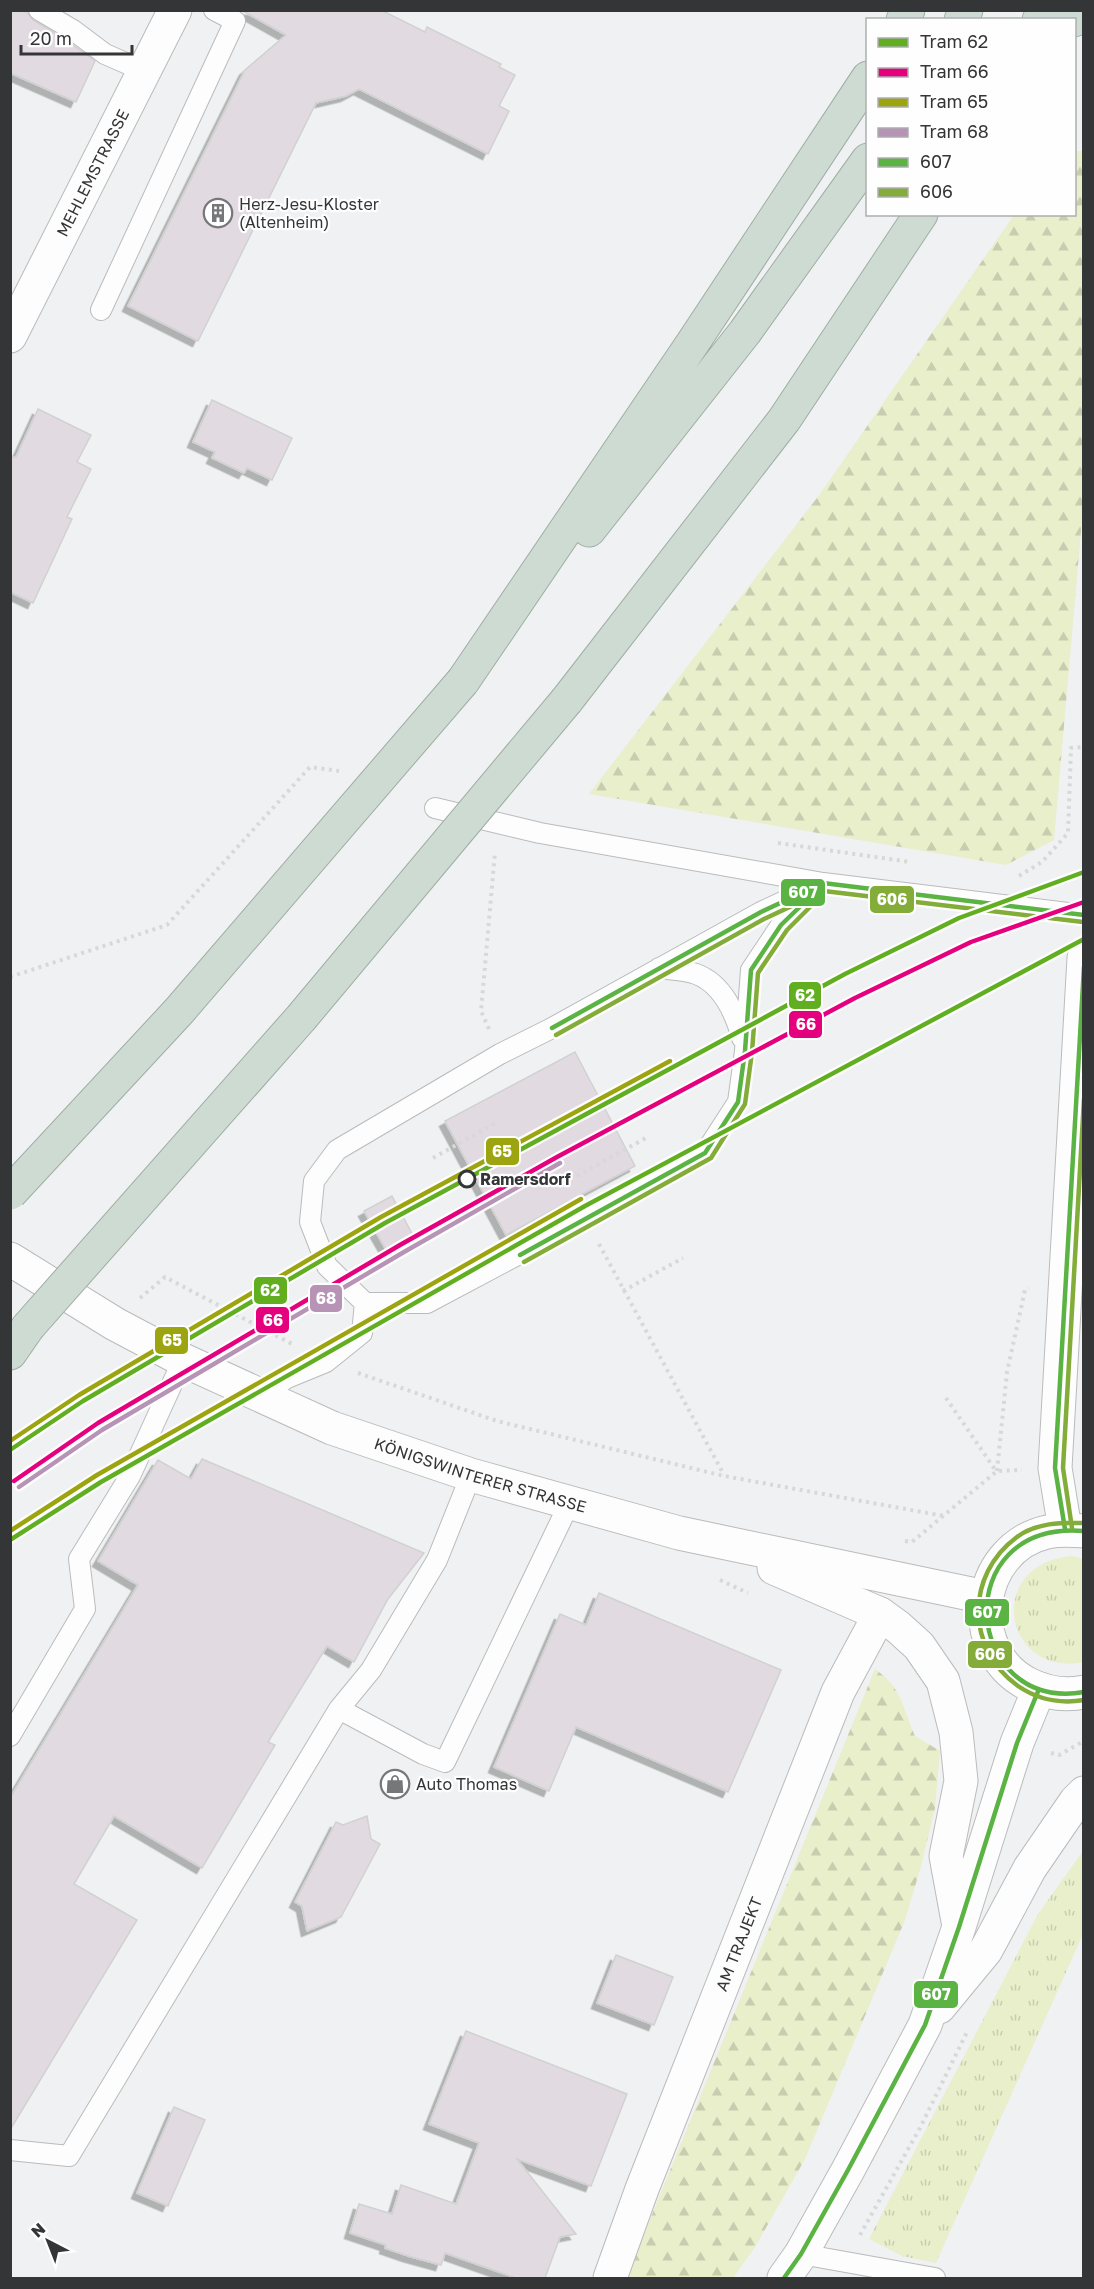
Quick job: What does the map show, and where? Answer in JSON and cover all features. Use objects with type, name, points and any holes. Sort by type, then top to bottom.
[{"type":"highway","points":[[463,681],[692,344],[866,80]]},
{"type":"highway","points":[[10,1193],[179,1011],[463,681],[592,526],[745,332],[866,161]]},
{"type":"highway","points":[[19,1340],[301,1018],[567,700],[784,420],[920,216]]},
{"type":"main road","name":"MEHLEMSTRASSE","points":[[10,336],[175,10]]},
{"type":"main road","points":[[1083,958],[1056,1468],[1074,1530],[1037,1535],[1013,1549],[995,1571],[985,1597],[984,1617],[995,1653],[1022,1681],[1039,1689],[1059,1694],[1083,1692]]},
{"type":"main road","name":"KÖNIGSWINTERER STRASSE","points":[[10,1259],[115,1324],[183,1360],[332,1428],[471,1474],[712,1542],[985,1597]]},
{"type":"main road","points":[[712,1542],[880,1614],[919,1646],[943,1681],[956,1732],[961,1781],[946,1856],[959,1927]]},
{"type":"main road","name":"AM TRAJEKT","points":[[610,2278],[651,2167],[838,1692],[880,1614]]},
{"type":"main road","points":[[792,2266],[848,2170],[925,2025],[959,1927],[1017,1743],[1039,1689]]},
{"type":"main road","points":[[925,2025],[986,1950],[1030,1868],[1083,1793]]},
{"type":"lane","points":[[39,10],[73,30],[105,54],[144,71]]},
{"type":"lane","points":[[101,310],[235,21],[214,10]]},
{"type":"lane","points":[[435,808],[540,833],[823,883],[1083,915]]},
{"type":"lane","points":[[823,883],[781,925],[751,970],[745,1051],[738,1102],[705,1153],[427,1303],[365,1304],[327,1266],[310,1222],[314,1181],[337,1150],[500,1054],[552,1028],[761,912],[823,883]]},
{"type":"lane","points":[[658,968],[697,974],[719,990],[735,1014],[745,1051]]},
{"type":"lane","points":[[262,1395],[287,1378],[326,1362],[362,1333],[365,1304]]},
{"type":"lane","points":[[10,1736],[85,1609],[80,1558],[130,1476],[183,1360]]},
{"type":"lane","points":[[10,2150],[69,2156],[339,1708],[371,1670],[437,1560],[471,1474]]},
{"type":"lane","points":[[339,1708],[423,1754],[445,1762],[570,1502]]},
{"type":"lane","points":[[792,2266],[845,2260],[935,2278]]},
{"type":"path","points":[[1012,875],[1021,876],[1042,862],[1068,834],[1071,748],[1083,747]]},
{"type":"path","points":[[10,977],[167,925],[310,767],[345,772]]},
{"type":"path","points":[[498,823],[481,1011],[500,1054]]},
{"type":"path","points":[[775,842],[914,862]]},
{"type":"path","points":[[433,1158],[496,1123]]},
{"type":"path","points":[[577,1176],[646,1138]]},
{"type":"path","points":[[586,1219],[724,1476]]},
{"type":"path","points":[[623,1291],[683,1258]]},
{"type":"path","points":[[996,1471],[1007,1372],[1025,1290],[1067,1266]]},
{"type":"path","points":[[135,1302],[165,1277],[326,1362],[497,1421],[724,1476],[945,1516],[996,1471],[1056,1468]]},
{"type":"path","points":[[946,1398],[996,1471]]},
{"type":"path","points":[[845,2260],[920,2128],[970,2025]]},
{"type":"green space","points":[[1076,151],[1084,151],[1084,497],[1054,840],[1006,865],[589,794],[820,494],[1013,216],[1076,216]]},
{"type":"green space","points":[[1074,1556],[1083,1559],[1083,1662],[1056,1662],[1035,1653],[1021,1637],[1014,1617],[1016,1596],[1026,1577],[1045,1563]]},
{"type":"green space","points":[[875,1669],[897,1691],[915,1736],[940,1751],[935,1808],[905,1920],[805,2159],[755,2247],[733,2278],[626,2278]]},
{"type":"green space","points":[[1083,1851],[1083,1934],[936,2263],[902,2256],[869,2239],[1038,1914]]},
{"type":"building","points":[[10,10],[27,12],[33,20],[95,61],[76,102],[10,73]]},
{"type":"building","name":"Herz-Jesu-Kloster (Altenheim)","points":[[241,10],[381,10],[425,32],[427,27],[501,64],[499,67],[515,75],[499,106],[509,111],[488,154],[359,89],[346,96],[316,103],[198,341],[128,306],[245,70],[286,35]]},
{"type":"building","points":[[212,400],[292,438],[272,480],[247,468],[244,473],[212,458],[215,452],[193,442]]},
{"type":"building","points":[[38,409],[91,435],[77,462],[91,469],[67,517],[72,519],[33,603],[10,592],[10,457],[16,457]]},
{"type":"building","points":[[575,1052],[635,1166],[506,1235],[445,1121]]},
{"type":"building","points":[[392,1196],[416,1241],[389,1255],[364,1211]]},
{"type":"building","points":[[202,1459],[424,1553],[388,1599],[354,1662],[327,1646],[268,1742],[275,1745],[202,1868],[114,1816],[74,1884],[137,1920],[10,2130],[10,1798],[138,1585],[98,1561],[158,1460],[191,1479]]},
{"type":"building","points":[[599,1593],[781,1670],[728,1792],[576,1727],[549,1791],[494,1767],[560,1614],[586,1625]]},
{"type":"building","points":[[367,1816],[371,1839],[380,1844],[341,1917],[307,1931],[302,1906],[295,1902],[336,1822],[343,1825]]},
{"type":"building","points":[[616,1955],[673,1977],[654,2025],[597,2003]]},
{"type":"building","points":[[466,2031],[627,2094],[591,2186],[517,2159],[576,2234],[560,2237],[545,2278],[516,2278],[445,2253],[441,2265],[385,2248],[386,2245],[350,2233],[359,2204],[392,2214],[401,2185],[456,2204],[479,2143],[429,2124]]},
{"type":"building","points":[[174,2107],[205,2120],[168,2206],[137,2193]]},
{"type":"tram line","name":"62","points":[[10,1450],[83,1401],[385,1223],[845,974],[959,918],[1084,872]]},
{"type":"tram line","name":"66","points":[[14,1481],[98,1423],[400,1245],[557,1157],[855,998],[971,942],[1084,902]]},
{"type":"tram line","name":"62","points":[[10,1540],[101,1482],[585,1206],[1084,939]]},
{"type":"tram line","name":"65","points":[[10,1441],[79,1395],[381,1217],[670,1061]]},
{"type":"tram line","name":"68","points":[[19,1487],[102,1430],[560,1163]]},
{"type":"tram line","name":"65","points":[[10,1531],[97,1475],[581,1199]]},
{"type":"transit line","name":"607","points":[[552,1028],[761,912],[823,883],[1084,915]]},
{"type":"transit line","name":"606","points":[[556,1035],[764,919],[824,891],[1083,922]]},
{"type":"transit line","name":"607","points":[[520,1255],[705,1153],[738,1102],[745,1051],[751,970],[781,925],[813,894]]},
{"type":"transit line","name":"606","points":[[524,1262],[711,1158],[745,1104],[752,1052],[758,973],[787,930],[818,899]]},
{"type":"transit line","name":"607","points":[[1065,1529],[1055,1468],[1084,967]]},
{"type":"transit line","name":"606","points":[[1072,1528],[1063,1468],[1084,1099]]},
{"type":"transit line","name":"606","points":[[1084,1523],[1040,1526],[1017,1537],[1000,1553],[988,1571],[981,1591],[978,1612],[981,1633],[989,1652],[1001,1671],[1018,1686],[1049,1699],[1084,1700]]},
{"type":"transit line","name":"607","points":[[1084,1531],[1039,1536],[1009,1554],[991,1583],[987,1615],[994,1647],[1014,1674],[1044,1691],[1084,1692]]},
{"type":"transit line","name":"607","points":[[784,2278],[801,2254],[848,2170],[925,2025],[959,1927],[1017,1743],[1039,1689]]},
{"type":"place","name":"Herz-Jesu-Kloster (Altenheim)","points":[[218,213]]},
{"type":"place","name":"Ramersdorf","points":[[467,1179]]},
{"type":"place","name":"Auto Thomas","points":[[395,1784]]}]
